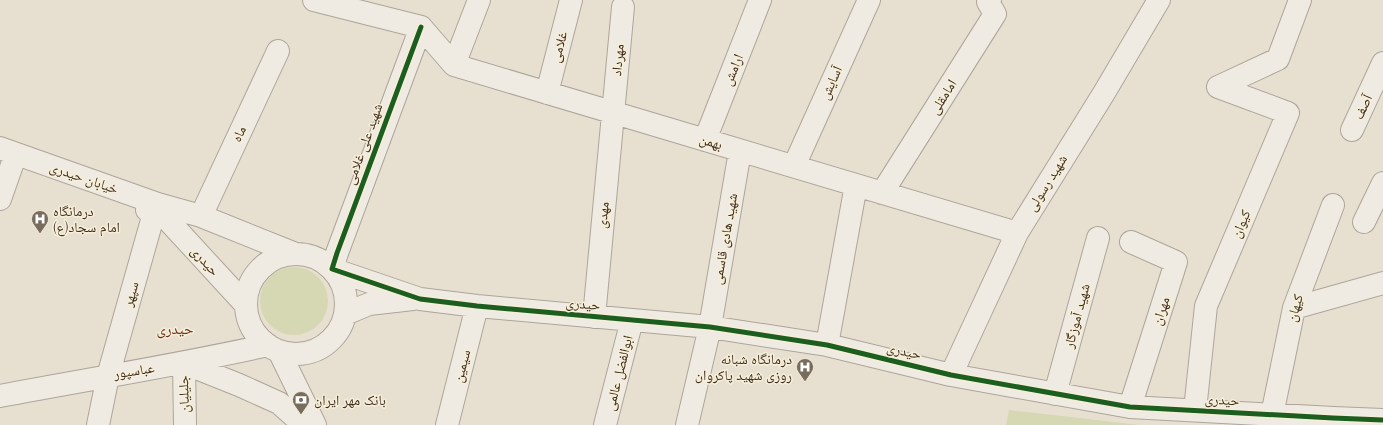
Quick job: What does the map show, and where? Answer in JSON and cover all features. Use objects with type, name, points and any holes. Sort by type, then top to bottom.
[{"type":"street","points":[[314,0],[421,27],[454,66],[479,0]]},
{"type":"street","name":"غلامی","points":[[546,93],[571,0]]},
{"type":"street","name":"ارامش","points":[[705,140],[760,0]]},
{"type":"street","name":"آسایش","points":[[794,166],[869,0]]},
{"type":"street","name":"امامقلی","points":[[882,193],[995,14],[988,2],[990,0]]},
{"type":"street","name":"شهید رسولی","points":[[951,375],[1017,233],[1159,0]]},
{"type":"street","name":"کیوان","points":[[1195,410],[1206,306],[1288,114],[1218,87],[1278,59],[1300,0]]},
{"type":"street","name":"مهرداد","points":[[613,113],[623,7]]},
{"type":"street","name":"شهید علی غلامی","points":[[332,269],[421,27]]},
{"type":"street","name":"ماه","points":[[201,216],[278,51]]},
{"type":"street","name":"آصف","points":[[1352,130],[1383,63]]},
{"type":"street","name":"بهمن","points":[[454,66],[1017,233]]},
{"type":"street","name":"مهدی","points":[[594,317],[613,113]]},
{"type":"street","name":"شهید هادی قاسمی","points":[[687,425],[710,327],[740,150]]},
{"type":"street","points":[[0,199],[4,156]]},
{"type":"street","name":"خیابان حیدری","points":[[4,156],[162,212],[201,216],[293,254]]},
{"type":"street","points":[[1364,222],[1383,183]]},
{"type":"street","points":[[827,345],[856,185]]},
{"type":"street","name":"کیهان","points":[[1272,415],[1294,308],[1333,205]]},
{"type":"street","name":"حیدری","points":[[162,212],[246,305]]},
{"type":"street","name":"سپهر","points":[[98,425],[108,376],[162,212]]},
{"type":"street","name":"شهید آموزگار","points":[[1055,394],[1098,238]]},
{"type":"street","name":"مهران","points":[[1130,406],[1176,262],[1131,242]]},
{"type":"street","points":[[273,348],[294,354],[309,352],[321,347],[332,338],[340,327],[344,314],[345,298],[341,283],[332,269],[321,260],[307,255],[293,254],[278,257],[265,264],[254,276],[248,290],[246,305],[249,321],[256,334],[273,348],[302,398],[314,425]]},
{"type":"street","points":[[332,269],[420,298]]},
{"type":"street","points":[[1294,308],[1383,283]]},
{"type":"street","points":[[344,314],[368,304],[420,298]]},
{"type":"street","name":"حیدری","points":[[420,298],[477,306],[710,327],[827,345],[951,375],[1130,406],[1383,420]]},
{"type":"street","name":"سیمین","points":[[447,425],[477,306]]},
{"type":"street","name":"ابوالفضل عالمی","points":[[606,425],[632,320]]},
{"type":"street","name":"عباسپور","points":[[0,396],[273,348]]},
{"type":"street","points":[[302,398],[309,352]]},
{"type":"street","points":[[184,363],[279,403],[304,425]]},
{"type":"street","name":"جلیلیان","points":[[184,363],[185,425]]},
{"type":"street","points":[[1333,418],[1361,425]]},
{"type":"green space","points":[[287,267],[301,267],[313,272],[323,282],[328,294],[328,308],[323,320],[313,330],[301,335],[287,335],[275,330],[265,320],[260,308],[260,294],[265,282],[275,272]]},
{"type":"green space","points":[[1009,410],[1140,425],[1006,425]]},
{"type":"cycle path","points":[[421,27],[332,269],[420,299],[477,306],[710,327],[827,345],[951,375],[1130,407],[1383,420]]},
{"type":"place","name":"درمانگاه امام سجاد(ع)","points":[[40,234]]},
{"type":"place","name":"درمانگاه شبانه روزی شهید پاکروان","points":[[805,382]]},
{"type":"place","name":"بانک مهر ایران","points":[[301,415]]},
{"type":"district","name":"حیدری","points":[[175,329]]}]
